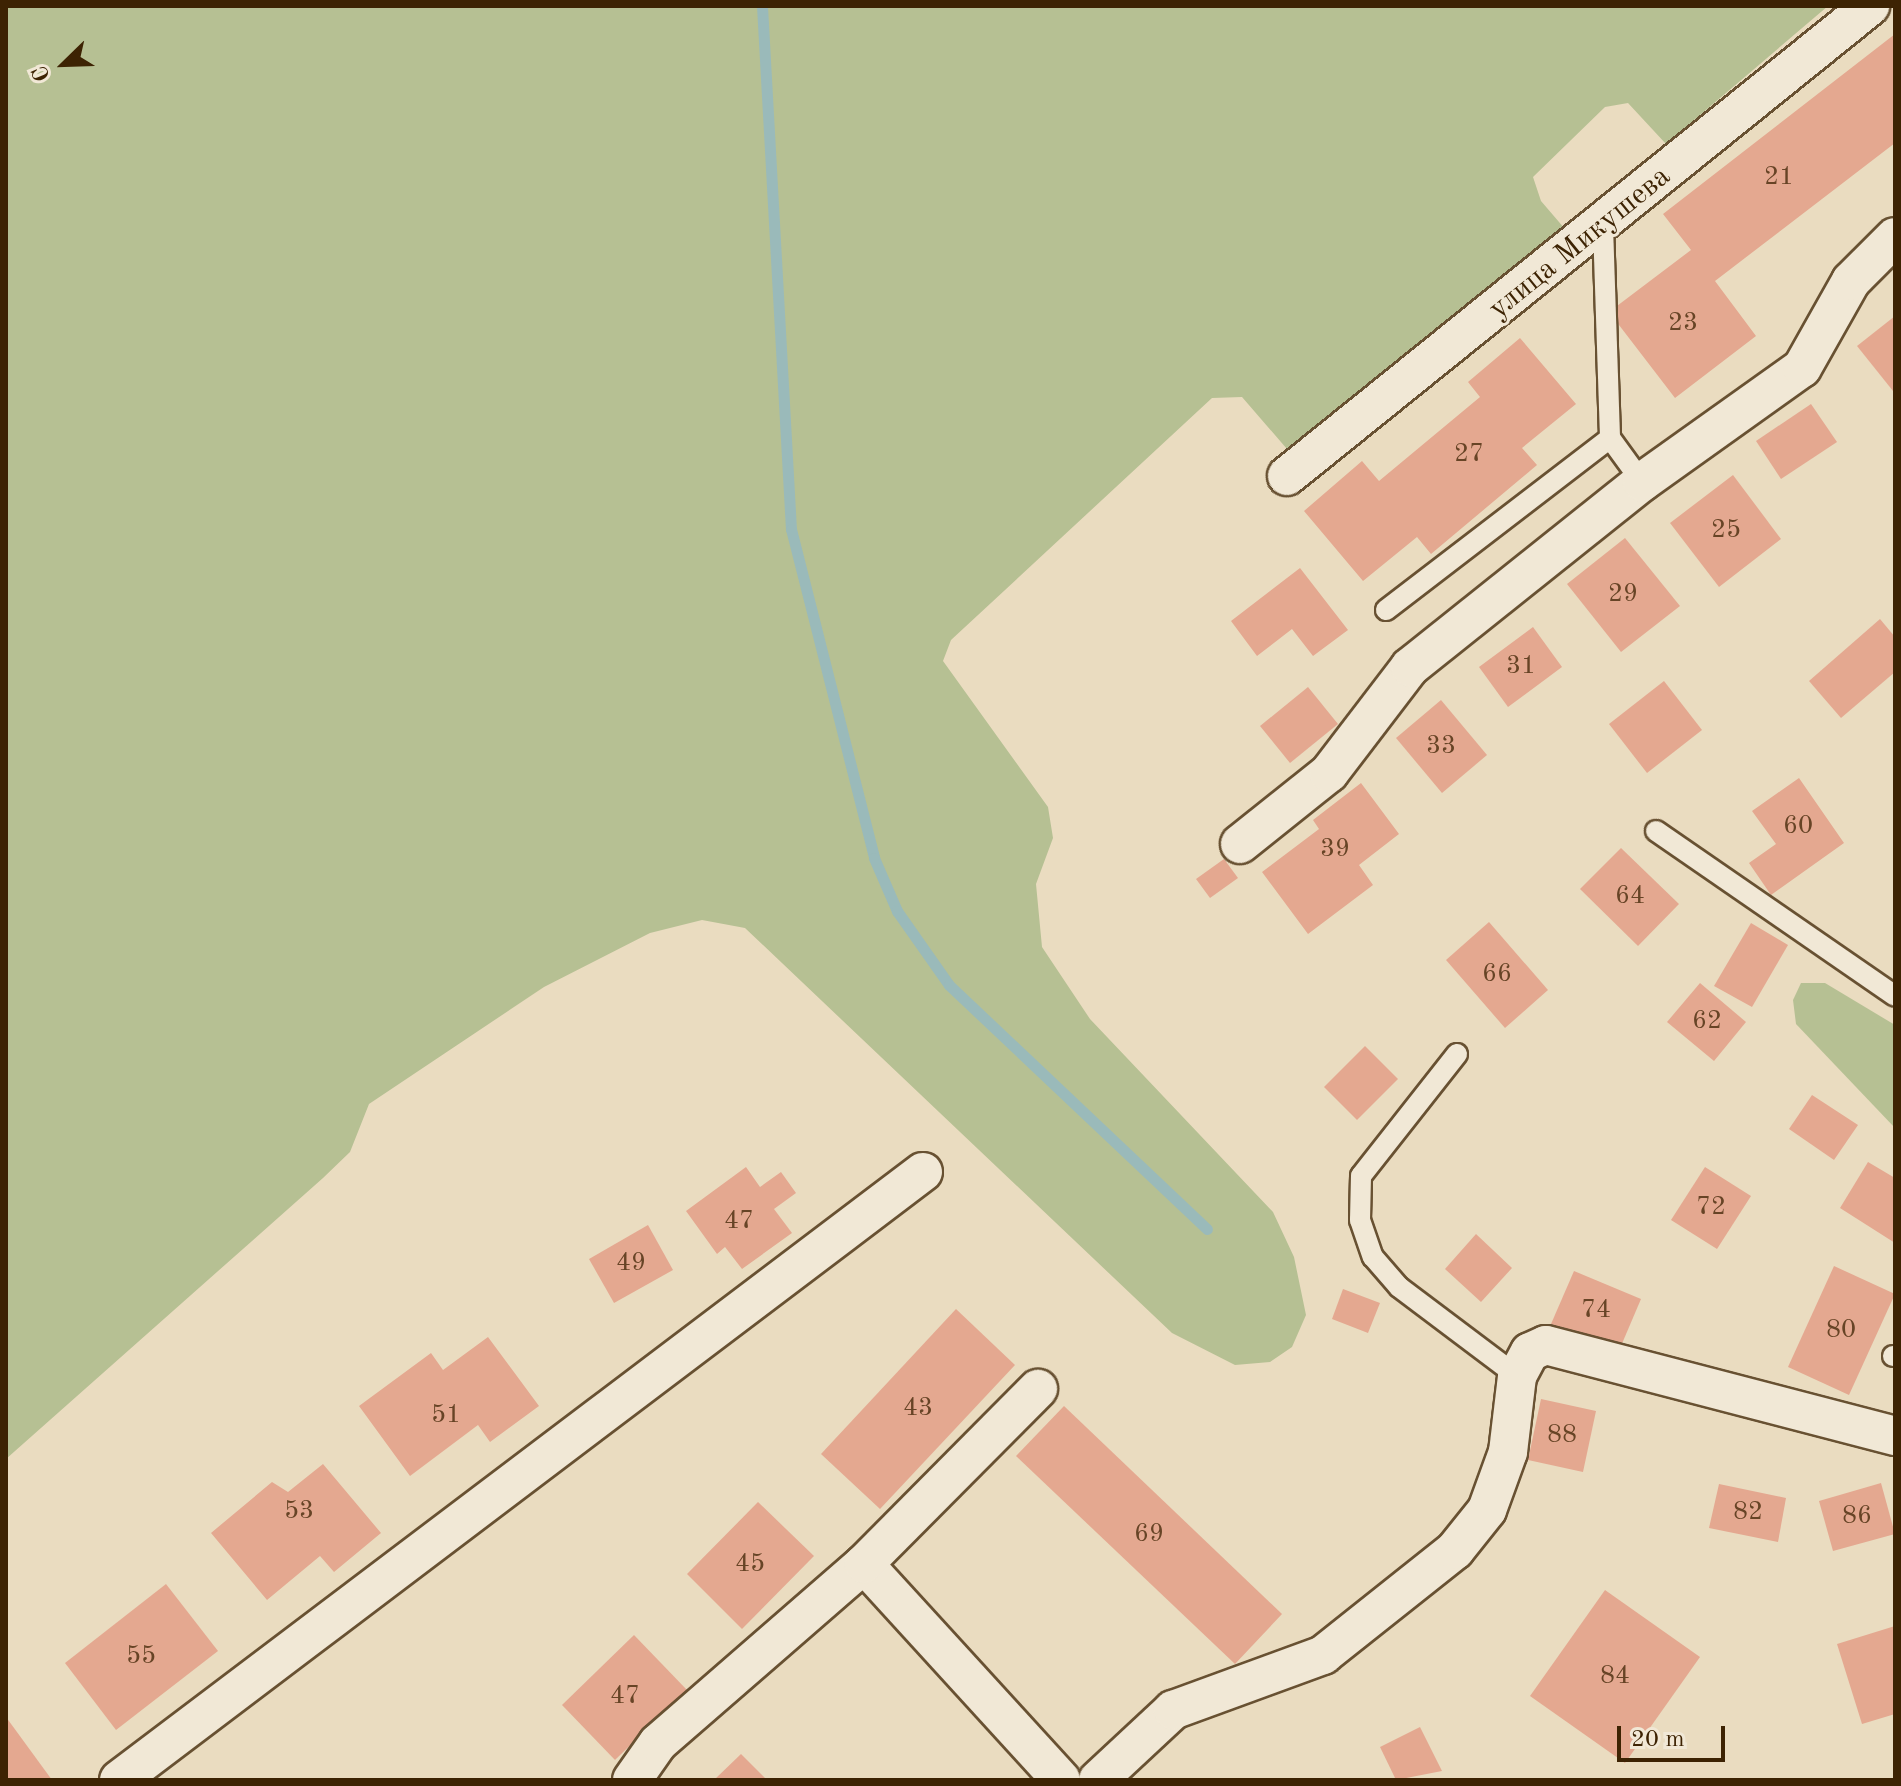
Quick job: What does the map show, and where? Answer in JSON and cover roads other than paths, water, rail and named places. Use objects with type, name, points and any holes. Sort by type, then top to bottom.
[{"type":"street","name":"улица Микушева","points":[[1287,476],[1603,226],[1870,6]]},
{"type":"street","points":[[1240,844],[1329,773],[1410,667],[1642,482],[1802,368],[1851,281],[1895,237]]},
{"type":"street","points":[[119,1780],[923,1172]]},
{"type":"street","points":[[1098,1780],[1173,1710],[1323,1655],[1455,1550],[1493,1495],[1508,1452],[1517,1376],[1530,1352],[1546,1345],[1895,1436]]},
{"type":"street","points":[[632,1780],[658,1743],[864,1564],[1038,1389]]},
{"type":"street","points":[[864,1564],[1061,1780]]},
{"type":"lane","points":[[1603,226],[1610,438],[1642,482]]},
{"type":"lane","points":[[1386,610],[1610,438]]},
{"type":"lane","points":[[1656,831],[1895,996]]},
{"type":"lane","points":[[1457,1054],[1361,1176],[1360,1220],[1373,1257],[1399,1287],[1517,1376]]},
{"type":"waterway","points":[[762,6],[791,529],[874,858],[897,911],[949,985],[1207,1229]]}]
